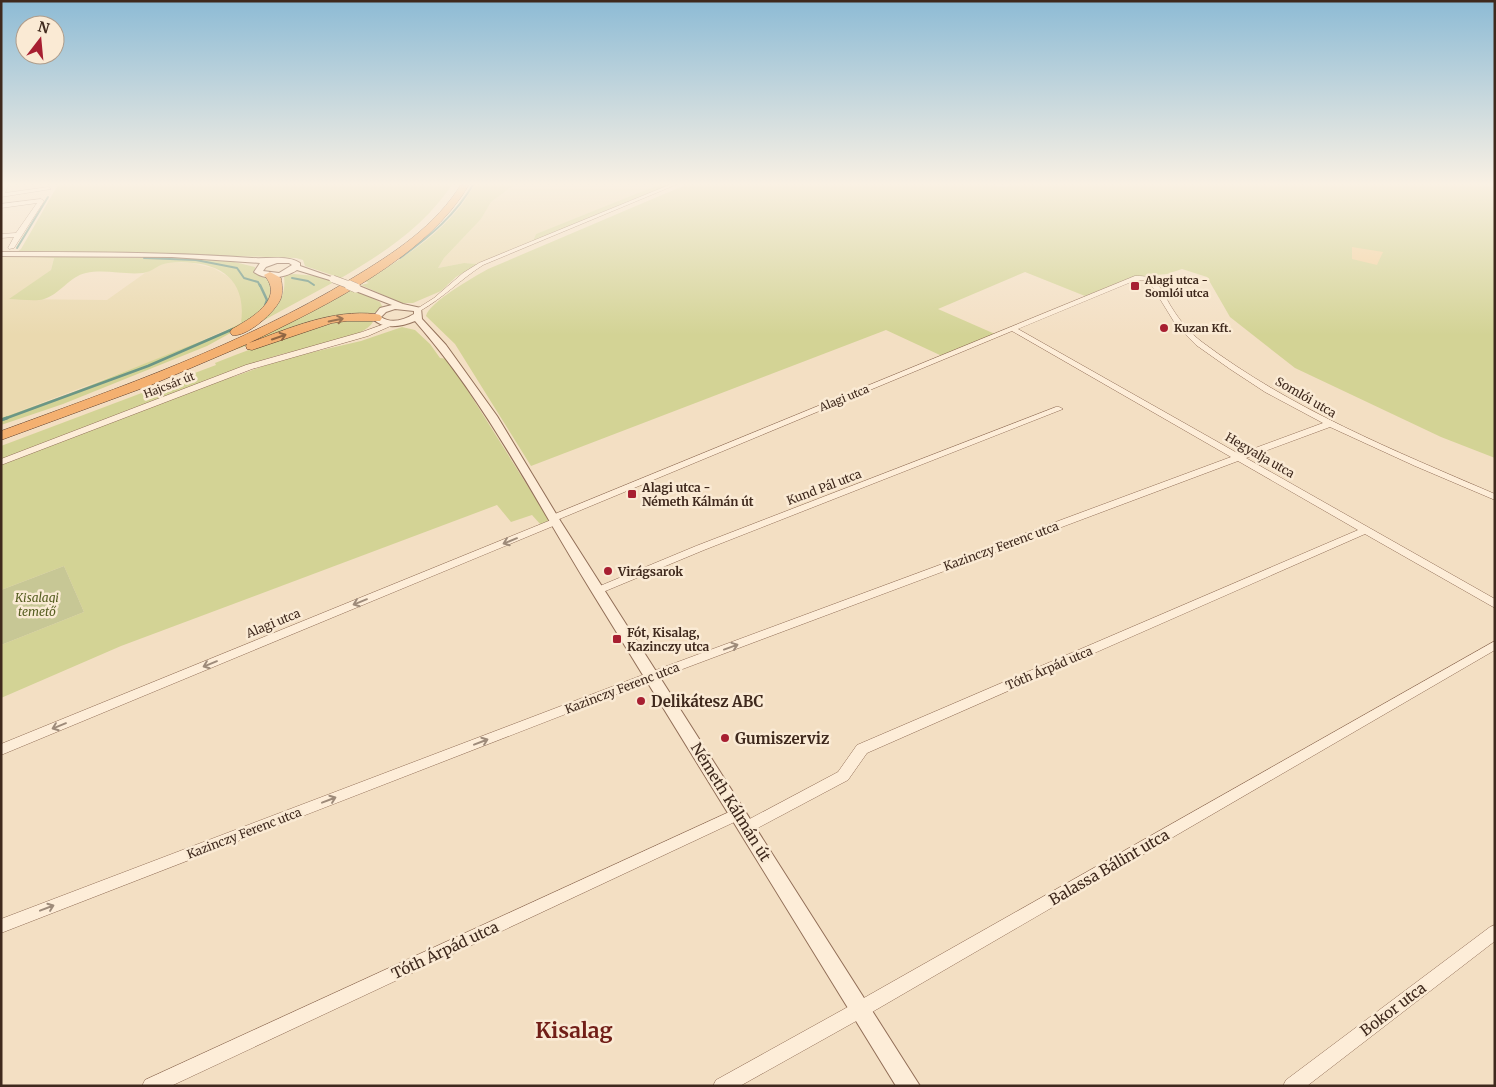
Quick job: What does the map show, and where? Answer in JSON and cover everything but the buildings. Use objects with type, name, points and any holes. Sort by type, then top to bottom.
[{"type":"highway","points":[[1,428],[222,342],[308,300],[377,259],[409,234]]},
{"type":"highway","points":[[117,393],[250,336],[352,283],[389,260],[423,234]]},
{"type":"highway","points":[[222,342],[254,321],[272,305],[277,292],[277,284],[276,278],[270,275]]},
{"type":"highway","points":[[1,436],[117,393],[315,324],[352,316],[378,316]]},
{"type":"street","points":[[397,323],[418,313],[465,274],[481,264],[554,234]]},
{"type":"street","points":[[1,236],[17,236],[11,248]]},
{"type":"street","points":[[1,254],[172,255],[231,260],[291,261],[296,264],[296,267],[405,306],[418,313]]},
{"type":"street","points":[[231,260],[260,267],[272,262]]},
{"type":"street","points":[[260,267],[258,272],[270,275],[285,273],[320,276]]},
{"type":"street","points":[[285,273],[296,267]]},
{"type":"street","name":"Alagi utca","points":[[1,750],[1135,278]]},
{"type":"street","name":"Somlói utca","points":[[1135,278],[1146,279],[1154,285],[1185,331],[1220,358],[1329,424],[1495,497]]},
{"type":"street","points":[[378,316],[445,292]]},
{"type":"street","points":[[371,294],[384,305],[378,316]]},
{"type":"street","name":"Németh Kálmán út","points":[[418,313],[492,416],[554,520],[909,1086]]},
{"type":"street","points":[[378,316],[397,323],[415,325],[434,336]]},
{"type":"street","name":"Hajcsár út","points":[[348,339],[375,325],[378,316]]},
{"type":"street","name":"Hajcsár út","points":[[1,462],[249,366],[348,339],[397,323]]},
{"type":"street","name":"Hegyalja utca","points":[[1013,329],[1495,604]]},
{"type":"street","name":"Kund Pál utca","points":[[599,590],[700,548],[1059,409]]},
{"type":"street","name":"Kazinczy Ferenc utca","points":[[1,926],[652,676],[1329,424]]},
{"type":"street","name":"Tóth Árpád utca","points":[[151,1086],[843,776],[862,749],[1367,530]]},
{"type":"street","name":"Balassa Bálint utca","points":[[722,1086],[861,1009],[1495,646]]},
{"type":"street","name":"Bokor utca","points":[[1292,1086],[1495,932]]},
{"type":"shaded area","points":[[467,234],[537,234],[533,241],[478,264],[464,263],[438,268],[444,258]]},
{"type":"shaded area","points":[[1,257],[54,257],[51,270],[11,299],[107,300],[145,273],[165,263],[192,263],[213,268],[236,284],[241,293],[243,301],[242,323],[171,354],[1,418]]},
{"type":"green space","points":[[30,234],[407,234],[373,259],[341,278],[305,266],[303,260],[296,258],[145,253],[17,252],[21,249]]},
{"type":"green space","points":[[434,234],[467,234],[444,258],[438,268],[464,263],[478,264],[456,277],[441,291],[413,303],[401,303],[361,285],[369,283],[364,281],[396,262]]},
{"type":"green space","points":[[537,234],[551,234],[533,241]]},
{"type":"green space","points":[[571,234],[1495,234],[1495,458],[1441,437],[1295,368],[1230,317],[1207,277],[1182,269],[1167,274],[1133,277],[1085,296],[1025,272],[938,309],[995,334],[942,356],[886,330],[531,466],[455,344],[426,316],[429,310],[443,297],[488,269]]},
{"type":"green space","points":[[1,255],[170,257],[230,261],[255,267],[255,273],[270,277],[274,296],[245,325],[207,346],[63,404],[1,425],[1,418],[71,393],[219,334],[241,323],[242,306],[239,292],[232,281],[223,273],[212,267],[184,262],[168,263],[143,273],[86,273],[75,278],[55,294],[44,299],[9,299],[51,270],[54,258]]},
{"type":"green space","points":[[294,274],[316,276],[334,282],[257,324],[278,304],[283,292],[284,276]]},
{"type":"green space","points":[[354,289],[380,302],[383,308],[374,313],[361,314],[295,329],[220,355]]},
{"type":"green space","points":[[352,319],[371,320],[373,322],[357,334],[344,339],[279,355],[228,373],[233,377],[283,359],[361,341],[402,327],[415,330],[430,344],[440,358],[448,359],[549,520],[541,525],[532,515],[511,522],[497,505],[121,646],[1,698],[1,645],[84,612],[64,566],[1,590],[1,446],[216,365],[215,363],[265,344],[317,327]]},
{"type":"green space","name":"Kisalagi temető","points":[[64,566],[84,612],[1,645],[1,590]]},
{"type":"sand","points":[[1352,247],[1383,252],[1377,265],[1352,259]]},
{"type":"waterway","points":[[17,248],[26,234]]},
{"type":"waterway","points":[[400,258],[431,234]]},
{"type":"waterway","points":[[144,258],[196,260],[237,268],[244,278],[258,282],[260,286]]},
{"type":"waterway","points":[[292,278],[308,281],[314,285]]},
{"type":"waterway","points":[[260,285],[267,300],[265,306]]},
{"type":"waterway","points":[[4,419],[148,366],[233,329]]},
{"type":"place","name":"Alagi utca - Somlói utca","points":[[1135,286]]},
{"type":"place","name":"Kuzan Kft.","points":[[1164,328]]},
{"type":"place","name":"Alagi utca - Németh Kálmán út","points":[[632,494]]},
{"type":"place","name":"Virágsarok","points":[[608,571]]},
{"type":"place","name":"Fót, Kisalag, Kazinczy utca","points":[[617,639]]},
{"type":"place","name":"Delikátesz ABC","points":[[641,701]]},
{"type":"place","name":"Gumiszerviz","points":[[725,738]]},
{"type":"district","name":"Kisalag","points":[[574,1030]]}]
